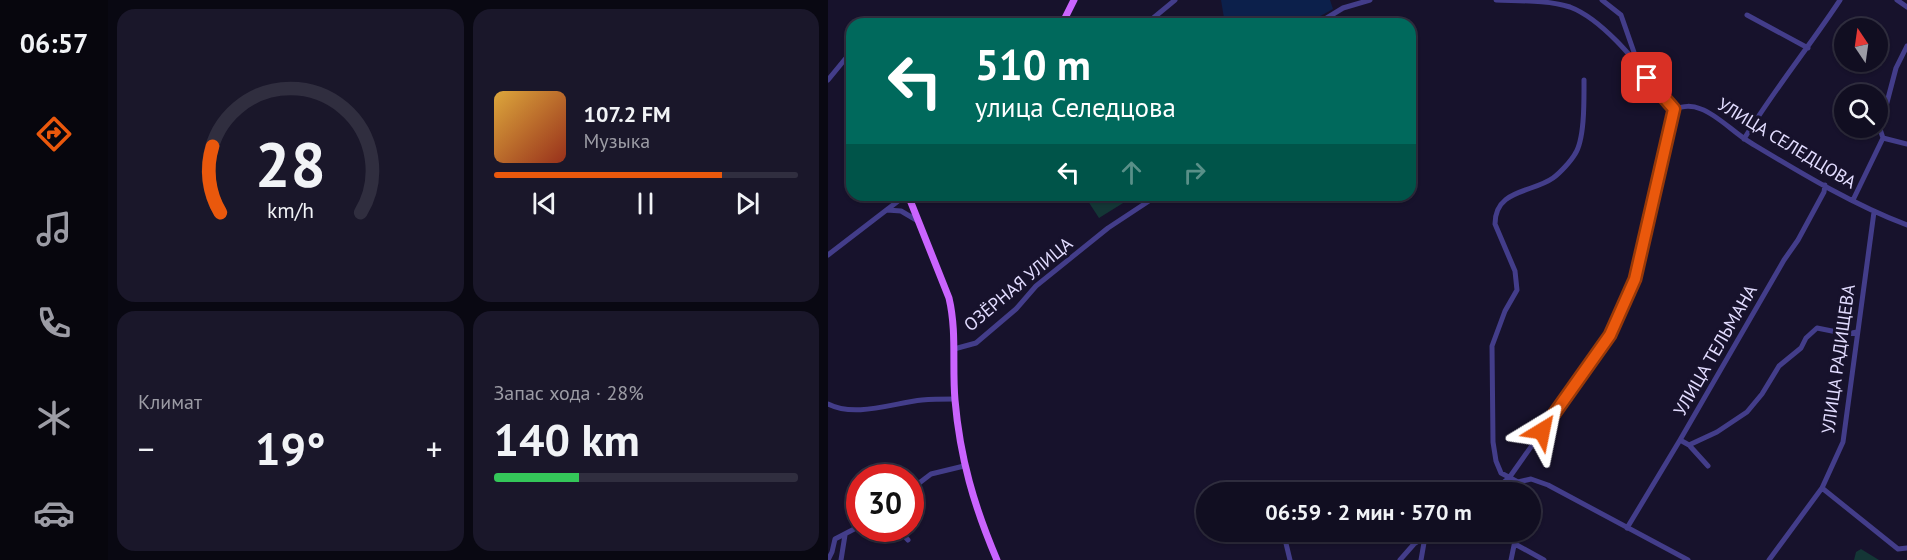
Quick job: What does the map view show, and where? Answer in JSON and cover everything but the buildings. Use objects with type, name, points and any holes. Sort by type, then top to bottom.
[{"type":"main road","points":[[1065,18],[1074,0]]},
{"type":"main road","points":[[910,201],[947,291],[952,315],[955,399],[964,466],[984,529],[997,560]]},
{"type":"street","points":[[1153,18],[1175,0]]},
{"type":"street","points":[[1327,18],[1343,8],[1370,0]]},
{"type":"street","points":[[1496,0],[1568,6],[1601,25],[1674,109],[1635,279],[1610,335],[1504,482]]},
{"type":"street","points":[[1602,0],[1621,15],[1636,58],[1634,62]]},
{"type":"street","points":[[1744,139],[1766,103],[1808,48],[1840,0]]},
{"type":"street","points":[[1897,0],[1907,7]]},
{"type":"street","points":[[1747,15],[1808,48]]},
{"type":"street","points":[[1888,98],[1896,68],[1907,46]]},
{"type":"street","points":[[828,80],[846,58]]},
{"type":"street","points":[[1540,482],[1531,479],[1518,482],[1509,478],[1501,473],[1496,461],[1493,442],[1492,346],[1505,311],[1517,290],[1515,271],[1495,224],[1495,215],[1498,206],[1505,200],[1552,178],[1576,153],[1582,127],[1584,80]]},
{"type":"street","name":"УЛИЦА СЕЛЕДЦОВА","points":[[1674,109],[1686,105],[1703,110],[1744,139],[1825,185],[1874,212],[1907,225]]},
{"type":"street","points":[[1853,200],[1883,138],[1907,144]]},
{"type":"street","name":"УЛИЦА ТЕЛЬМАНА","points":[[1627,528],[1784,260],[1798,240],[1824,192],[1825,185]]},
{"type":"street","points":[[828,255],[899,201]]},
{"type":"street","name":"ОЗЁРНАЯ УЛИЦА","points":[[954,349],[976,343],[1016,309],[1036,286],[1108,228],[1149,201]]},
{"type":"street","points":[[887,210],[901,211],[919,222]]},
{"type":"street","name":"УЛИЦА РАДИЩЕВА","points":[[1769,560],[1822,488],[1843,442],[1874,212]]},
{"type":"street","points":[[1689,445],[1717,432],[1747,412],[1762,394],[1779,366],[1801,348],[1806,338],[1817,328],[1847,334],[1857,332]]},
{"type":"street","points":[[828,404],[858,410],[924,400],[955,399]]},
{"type":"street","points":[[1680,440],[1689,445],[1708,466]]},
{"type":"street","points":[[924,479],[931,474],[964,466]]},
{"type":"street","points":[[1541,483],[1688,560]]},
{"type":"street","points":[[1822,488],[1898,549],[1907,548]]},
{"type":"street","points":[[828,560],[835,539],[845,535]]},
{"type":"street","points":[[841,560],[845,535]]},
{"type":"street","points":[[1286,542],[1290,560]]},
{"type":"street","points":[[1400,560],[1417,542]]},
{"type":"street","points":[[1420,560],[1425,542]]},
{"type":"street","points":[[1511,560],[1515,544],[1544,560]]},
{"type":"green space","points":[[1088,201],[1126,201],[1099,218]]},
{"type":"green space","points":[[1861,549],[1879,560],[1854,560],[1856,552]]},
{"type":"water","points":[[1221,0],[1330,0],[1333,9],[1317,18],[1224,18]]},
{"type":"route","points":[[1542,431],[1610,335],[1635,279],[1674,109],[1647,78]]}]
